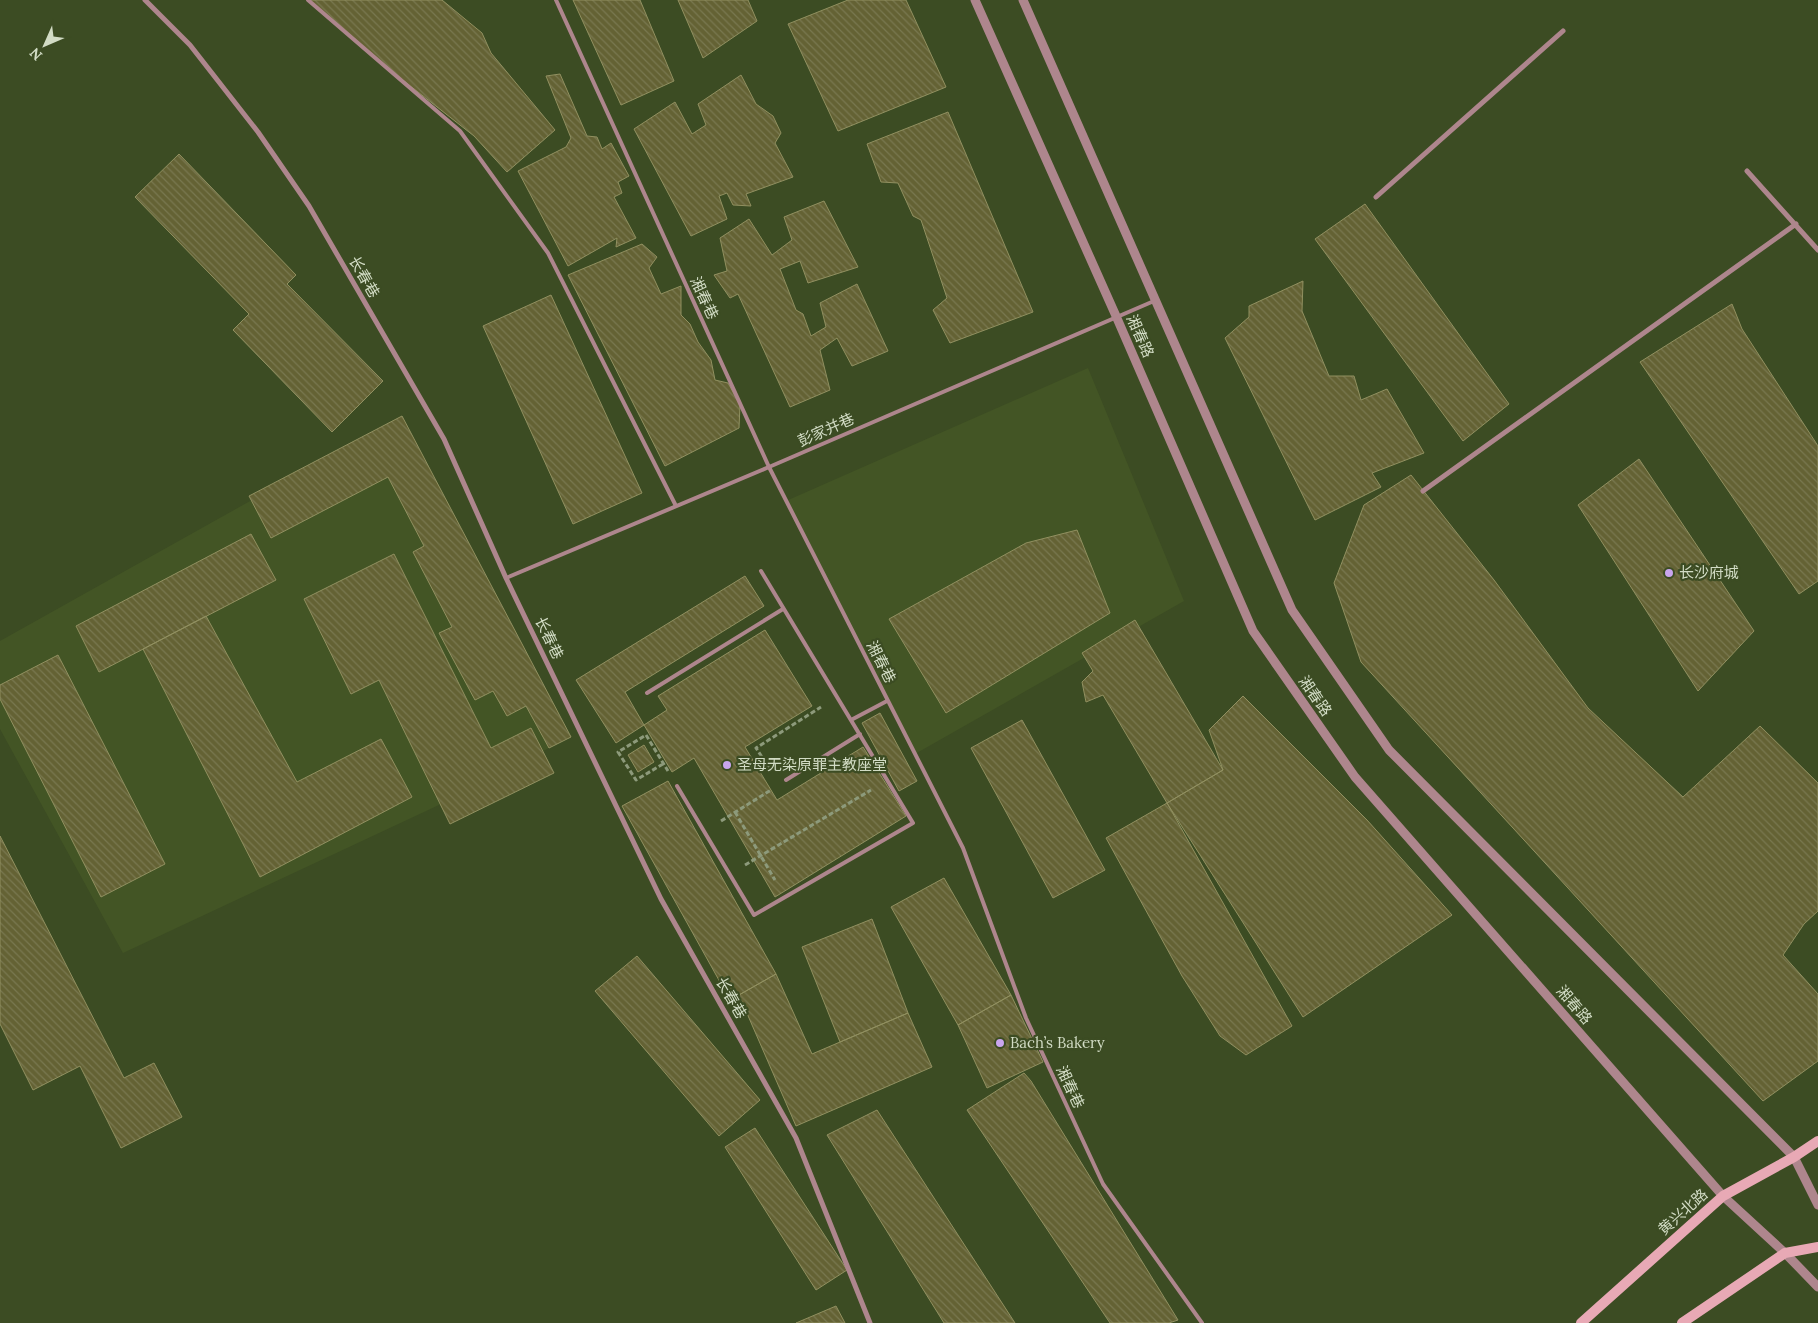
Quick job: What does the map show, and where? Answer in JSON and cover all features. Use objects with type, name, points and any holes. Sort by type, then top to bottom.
[{"type":"main road","name":"黄兴北路","points":[[1581,1323],[1723,1196],[1794,1157],[1818,1141]]},
{"type":"main road","points":[[1682,1323],[1785,1253],[1818,1247]]},
{"type":"street","name":"长春巷","points":[[144,0],[190,45],[258,132],[309,206],[444,439],[506,578],[661,899],[796,1138],[870,1323]]},
{"type":"street","name":"湘春路","points":[[975,0],[1116,316],[1253,631],[1355,777],[1723,1196],[1785,1253],[1818,1287]]},
{"type":"street","name":"湘春路","points":[[1023,0],[1154,301],[1292,610],[1389,750],[1794,1157],[1818,1205]]},
{"type":"street","points":[[1376,196],[1563,31]]},
{"type":"street","points":[[1747,171],[1818,250]]},
{"type":"street","points":[[1423,491],[1796,224]]},
{"type":"lane","points":[[308,0],[460,131],[548,253],[676,506]]},
{"type":"lane","name":"湘春巷","points":[[556,0],[769,467],[962,848],[1026,1018],[1102,1184],[1202,1323]]},
{"type":"lane","name":"彭家并巷","points":[[506,578],[1154,301]]},
{"type":"lane","points":[[677,786],[754,915],[913,823],[761,571]]},
{"type":"lane","points":[[647,692],[783,610]]},
{"type":"lane","points":[[851,720],[888,701]]},
{"type":"lane","points":[[786,780],[860,734]]},
{"type":"path","points":[[779,784],[756,748],[837,697]]},
{"type":"path","points":[[663,764],[636,780],[618,752],[646,735],[677,786]]},
{"type":"path","points":[[705,831],[786,780]]},
{"type":"path","points":[[730,874],[887,780]]},
{"type":"path","points":[[735,812],[785,897]]},
{"type":"shaded area","points":[[1088,368],[1184,601],[915,754],[786,501]]},
{"type":"shaded area","points":[[402,416],[549,748],[441,804],[123,953],[0,729],[0,641]]},
{"type":"building","points":[[309,0],[442,0],[482,33],[491,53],[555,130],[507,172],[474,136],[390,70]]},
{"type":"building","points":[[573,0],[640,0],[674,81],[621,105]]},
{"type":"building","points":[[678,0],[748,0],[757,21],[703,58]]},
{"type":"building","points":[[848,0],[906,0],[946,87],[838,131],[788,24]]},
{"type":"building","points":[[560,74],[587,136],[597,137],[602,149],[611,143],[629,176],[618,182],[622,193],[614,197],[636,238],[616,247],[617,238],[568,266],[518,171],[566,147],[571,138],[546,76]]},
{"type":"building","points":[[741,75],[756,104],[773,116],[781,133],[775,143],[793,177],[746,194],[751,206],[733,205],[727,193],[719,196],[727,219],[691,236],[634,129],[675,102],[692,134],[706,125],[698,104]]},
{"type":"building","points":[[948,112],[1033,312],[950,343],[933,310],[947,298],[921,220],[913,216],[898,183],[881,182],[867,144]]},
{"type":"building","points":[[179,154],[296,275],[287,284],[383,381],[332,432],[233,330],[249,314],[135,197]]},
{"type":"building","points":[[824,201],[858,267],[808,283],[800,261],[780,269],[796,310],[803,314],[811,336],[826,327],[820,303],[857,284],[888,351],[852,366],[837,338],[820,350],[830,390],[790,407],[738,294],[730,298],[714,275],[727,271],[720,238],[749,219],[772,255],[792,240],[784,217]]},
{"type":"building","points":[[1365,204],[1509,404],[1463,441],[1315,239]]},
{"type":"building","points":[[642,244],[657,257],[649,268],[661,294],[681,286],[681,315],[690,324],[698,342],[711,360],[715,380],[728,383],[740,405],[739,428],[665,466],[568,275]]},
{"type":"building","points":[[1303,281],[1302,311],[1329,376],[1354,376],[1361,400],[1387,389],[1424,453],[1372,473],[1381,487],[1315,520],[1225,338],[1249,317],[1249,306]]},
{"type":"building","points":[[551,295],[642,493],[573,524],[483,326]]},
{"type":"building","points":[[1732,304],[1742,329],[1818,446],[1818,581],[1799,594],[1640,362]]},
{"type":"building","points":[[402,416],[571,737],[549,748],[526,706],[507,716],[493,691],[475,700],[439,633],[452,627],[413,552],[424,546],[388,477],[271,538],[249,496]]},
{"type":"building","points":[[1639,459],[1754,631],[1698,691],[1578,505]]},
{"type":"building","points":[[1411,475],[1494,580],[1588,708],[1683,797],[1760,726],[1818,783],[1818,911],[1804,924],[1783,955],[1818,994],[1818,1061],[1763,1101],[1361,662],[1334,583],[1364,505]]},
{"type":"building","points":[[1077,530],[1110,613],[946,713],[889,619],[1026,543]]},
{"type":"building","points":[[251,534],[276,580],[99,672],[76,626]]},
{"type":"building","points":[[394,554],[491,748],[531,728],[554,773],[450,824],[379,680],[351,694],[304,599]]},
{"type":"building","points":[[745,576],[764,606],[625,692],[644,725],[616,743],[576,680]]},
{"type":"building","points":[[206,616],[297,782],[381,739],[412,797],[260,877],[143,649]]},
{"type":"building","points":[[1135,620],[1223,770],[1167,803],[1103,695],[1086,702],[1082,682],[1093,671],[1082,653]]},
{"type":"building","name":"圣母无染原罪主教座堂","points":[[765,630],[812,706],[745,747],[777,800],[863,747],[906,816],[775,897],[694,758],[672,772],[644,725],[667,710],[658,696]]},
{"type":"building","points":[[58,655],[165,864],[101,897],[0,699],[0,685]]},
{"type":"building","points":[[1243,696],[1367,820],[1452,915],[1303,1017],[1167,803],[1223,770],[1209,730]]},
{"type":"building","points":[[880,713],[917,781],[899,791],[862,723]]},
{"type":"building","points":[[1022,720],[1105,870],[1053,898],[971,748]]},
{"type":"building","points":[[644,745],[654,762],[638,772],[628,755]]},
{"type":"building","points":[[668,781],[776,974],[730,1000],[622,806]]},
{"type":"building","points":[[1167,803],[1292,1026],[1246,1055],[1220,1036],[1182,976],[1106,838]]},
{"type":"building","points":[[0,836],[124,1078],[154,1063],[182,1117],[121,1148],[80,1066],[33,1090],[0,1024]]},
{"type":"building","points":[[944,878],[1011,995],[958,1025],[891,907]]},
{"type":"building","points":[[872,919],[908,1013],[840,1042],[802,947]]},
{"type":"building","points":[[637,956],[760,1100],[719,1136],[595,991]]},
{"type":"building","points":[[776,974],[812,1054],[908,1013],[932,1067],[796,1126],[739,995]]},
{"type":"building","name":"Bach’s Bakery","points":[[1011,995],[1043,1062],[987,1088],[958,1025]]},
{"type":"building","points":[[1024,1073],[1031,1081],[1178,1320],[1169,1323],[1110,1323],[967,1110]]},
{"type":"building","points":[[877,1110],[1015,1323],[944,1323],[827,1135]]},
{"type":"building","points":[[755,1128],[847,1270],[816,1290],[725,1147]]},
{"type":"building","points":[[836,1306],[845,1323],[796,1323]]},
{"type":"place","name":"长沙府城","points":[[1669,573]]},
{"type":"place","name":"圣母无染原罪主教座堂","points":[[727,765]]},
{"type":"place","name":"Bach’s Bakery","points":[[1000,1043]]}]
